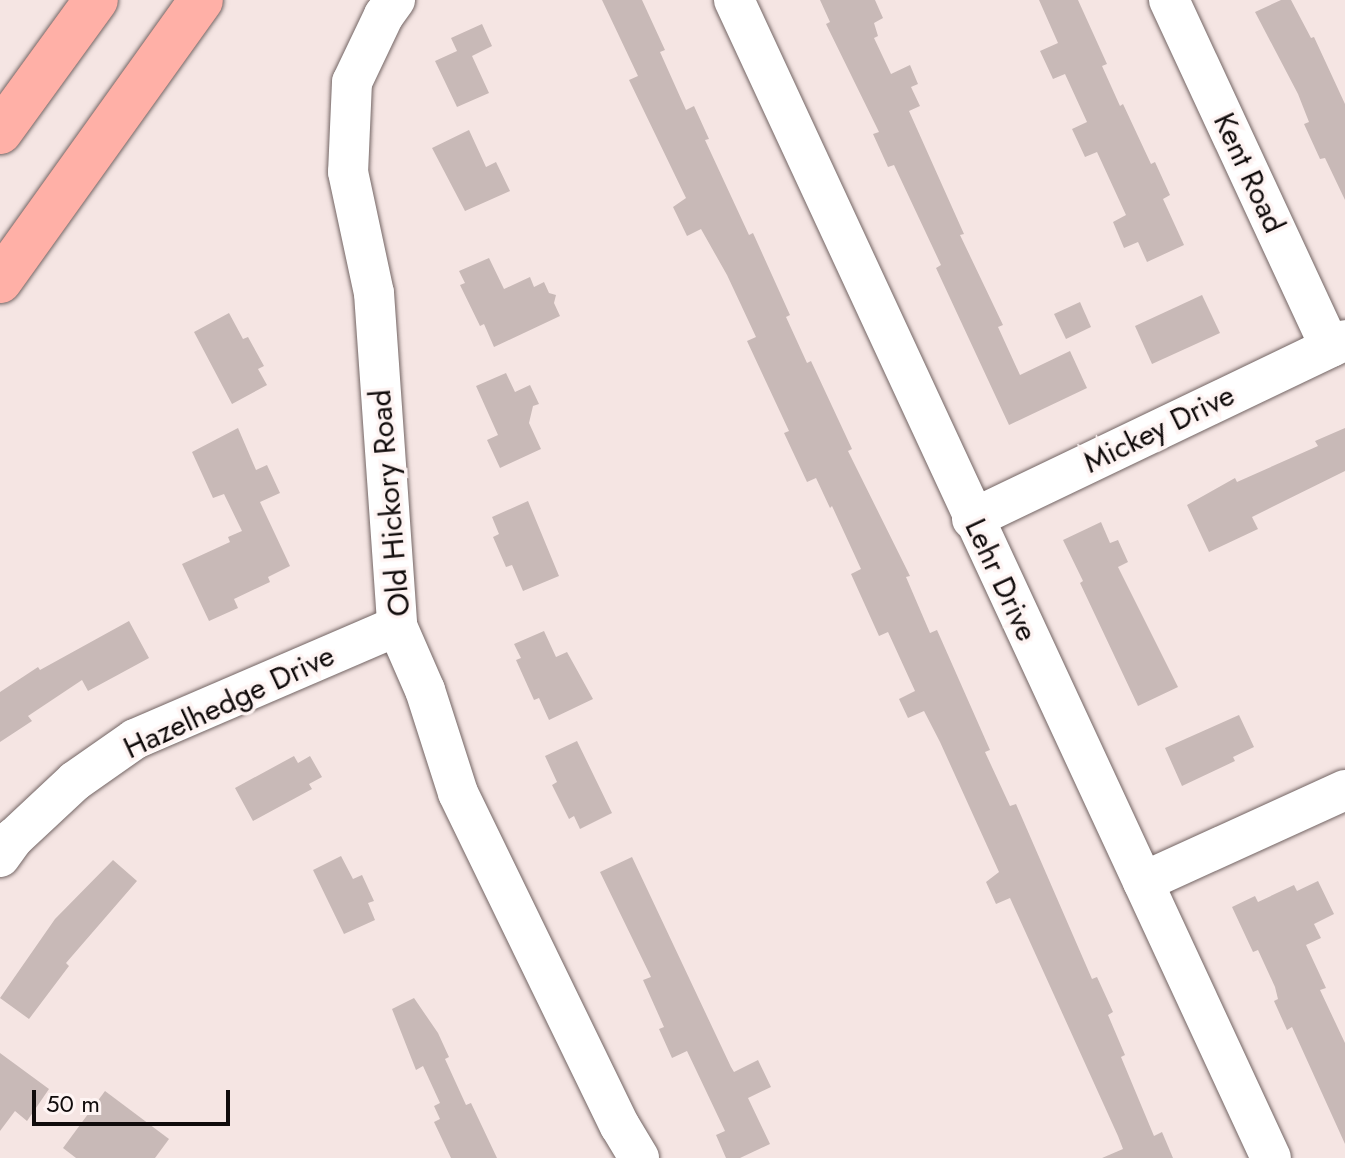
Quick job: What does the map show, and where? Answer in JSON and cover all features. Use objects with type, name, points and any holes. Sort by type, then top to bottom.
[{"type":"highway","points":[[0,132],[96,0]]},
{"type":"highway","points":[[0,281],[201,0]]},
{"type":"street","name":"Old Hickory Road","points":[[395,0],[384,15],[352,82],[348,172],[374,293],[397,626],[425,690],[458,793],[620,1126],[639,1158]]},
{"type":"street","name":"Lehr Drive","points":[[734,0],[972,519],[1271,1158]]},
{"type":"street","name":"Kent Road","points":[[1169,0],[1337,343]]},
{"type":"street","name":"Mickey Drive","points":[[972,519],[1337,343]]},
{"type":"street","name":"Hazelhedge Drive","points":[[0,857],[14,838],[75,781],[135,739],[397,626]]},
{"type":"street","points":[[1143,882],[1345,790]]},
{"type":"building","points":[[602,0],[642,0],[665,50],[660,52],[686,110],[694,106],[709,139],[705,140],[749,235],[753,233],[790,315],[786,317],[807,363],[811,361],[852,449],[848,451],[910,576],[906,577],[930,633],[937,630],[990,750],[985,752],[1010,806],[1016,804],[1092,979],[1097,977],[1113,1012],[1108,1015],[1125,1055],[1121,1057],[1154,1136],[1162,1132],[1173,1158],[1102,1158],[1123,1149],[1118,1136],[1010,898],[996,904],[986,882],[999,872],[940,742],[924,711],[908,718],[899,699],[915,691],[888,632],[879,636],[851,574],[861,569],[832,506],[830,508],[816,478],[807,482],[784,433],[789,431],[747,341],[756,337],[727,275],[701,229],[687,236],[673,207],[686,198],[629,80],[638,76]]},
{"type":"building","points":[[820,0],[875,0],[883,18],[874,23],[878,36],[874,38],[891,74],[910,65],[918,84],[911,87],[920,106],[909,111],[964,234],[960,235],[1003,325],[998,327],[1020,375],[1070,351],[1087,388],[1009,425],[936,268],[941,265],[894,165],[888,167],[873,134],[879,132],[826,24],[830,22]]},
{"type":"building","points":[[1039,0],[1078,0],[1107,64],[1102,66],[1120,106],[1123,104],[1151,164],[1155,162],[1170,195],[1163,199],[1184,245],[1147,262],[1138,242],[1124,248],[1113,222],[1126,215],[1097,152],[1085,157],[1072,129],[1087,122],[1065,74],[1053,79],[1040,51],[1058,43]]},
{"type":"building","points":[[1281,0],[1291,0],[1311,38],[1314,37],[1345,104],[1345,200],[1325,158],[1320,159],[1304,124],[1309,122],[1298,94],[1255,12]]},
{"type":"building","points":[[482,24],[492,46],[472,56],[489,93],[457,107],[435,61],[457,51],[451,38]]},
{"type":"building","points":[[469,130],[486,167],[496,162],[510,191],[465,211],[432,148]]},
{"type":"building","points":[[489,258],[504,289],[530,277],[534,287],[544,282],[549,293],[556,295],[554,303],[560,316],[494,347],[460,285],[465,283],[459,271]]},
{"type":"building","points":[[1202,295],[1220,333],[1152,364],[1135,326]]},
{"type":"building","points":[[1080,302],[1091,327],[1066,339],[1054,314]]},
{"type":"building","points":[[229,313],[243,339],[248,337],[264,366],[258,369],[267,385],[232,404],[194,332]]},
{"type":"building","points":[[506,373],[515,392],[530,385],[539,404],[533,406],[529,423],[541,449],[500,468],[487,440],[498,435],[476,386]]},
{"type":"building","points":[[238,428],[256,470],[267,465],[280,493],[260,502],[290,566],[268,577],[270,582],[234,599],[238,608],[209,621],[182,564],[230,542],[228,537],[242,531],[224,494],[213,498],[192,452]]},
{"type":"building","points":[[1345,428],[1345,471],[1252,517],[1258,529],[1209,552],[1187,505],[1235,478],[1237,482],[1318,446],[1315,441]]},
{"type":"building","points":[[528,501],[559,576],[523,591],[512,565],[506,567],[493,537],[499,534],[492,517]]},
{"type":"building","points":[[1101,522],[1110,543],[1118,540],[1128,562],[1118,567],[1178,687],[1138,706],[1063,540]]},
{"type":"building","points":[[129,621],[149,658],[88,691],[82,680],[28,716],[32,721],[0,742],[0,692],[38,667],[40,670]]},
{"type":"building","points":[[544,631],[556,657],[567,652],[593,699],[549,720],[539,698],[534,700],[516,660],[521,658],[514,644]]},
{"type":"building","points":[[1239,715],[1254,747],[1233,757],[1235,761],[1182,786],[1165,748]]},
{"type":"building","points":[[577,741],[612,813],[580,829],[574,816],[569,819],[552,785],[557,782],[545,756]]},
{"type":"building","points":[[294,756],[298,763],[310,756],[322,777],[309,784],[312,789],[253,821],[235,788]]},
{"type":"building","points":[[341,856],[353,879],[362,875],[374,901],[368,903],[375,920],[344,934],[313,870]]},
{"type":"building","points":[[632,857],[734,1072],[758,1060],[771,1087],[748,1098],[770,1144],[740,1158],[726,1158],[716,1135],[725,1131],[687,1051],[672,1058],[659,1029],[664,1027],[643,980],[651,977],[600,872]]},
{"type":"building","points":[[113,860],[137,881],[66,963],[69,966],[29,1019],[0,998],[55,919]]},
{"type":"building","points":[[1318,881],[1334,914],[1314,924],[1321,938],[1306,945],[1326,988],[1320,990],[1345,1043],[1345,1144],[1292,1027],[1287,1030],[1274,1001],[1278,999],[1275,987],[1258,950],[1253,952],[1232,907],[1255,896],[1258,902],[1294,885],[1297,891]]},
{"type":"building","points":[[414,998],[438,1033],[449,1057],[445,1059],[466,1105],[471,1103],[497,1158],[451,1158],[434,1122],[440,1119],[434,1106],[440,1103],[423,1066],[416,1070],[392,1009]]},
{"type":"building","points":[[0,1053],[49,1089],[27,1121],[15,1111],[0,1131]]},
{"type":"building","points":[[105,1091],[169,1139],[155,1158],[76,1158],[63,1148]]}]
